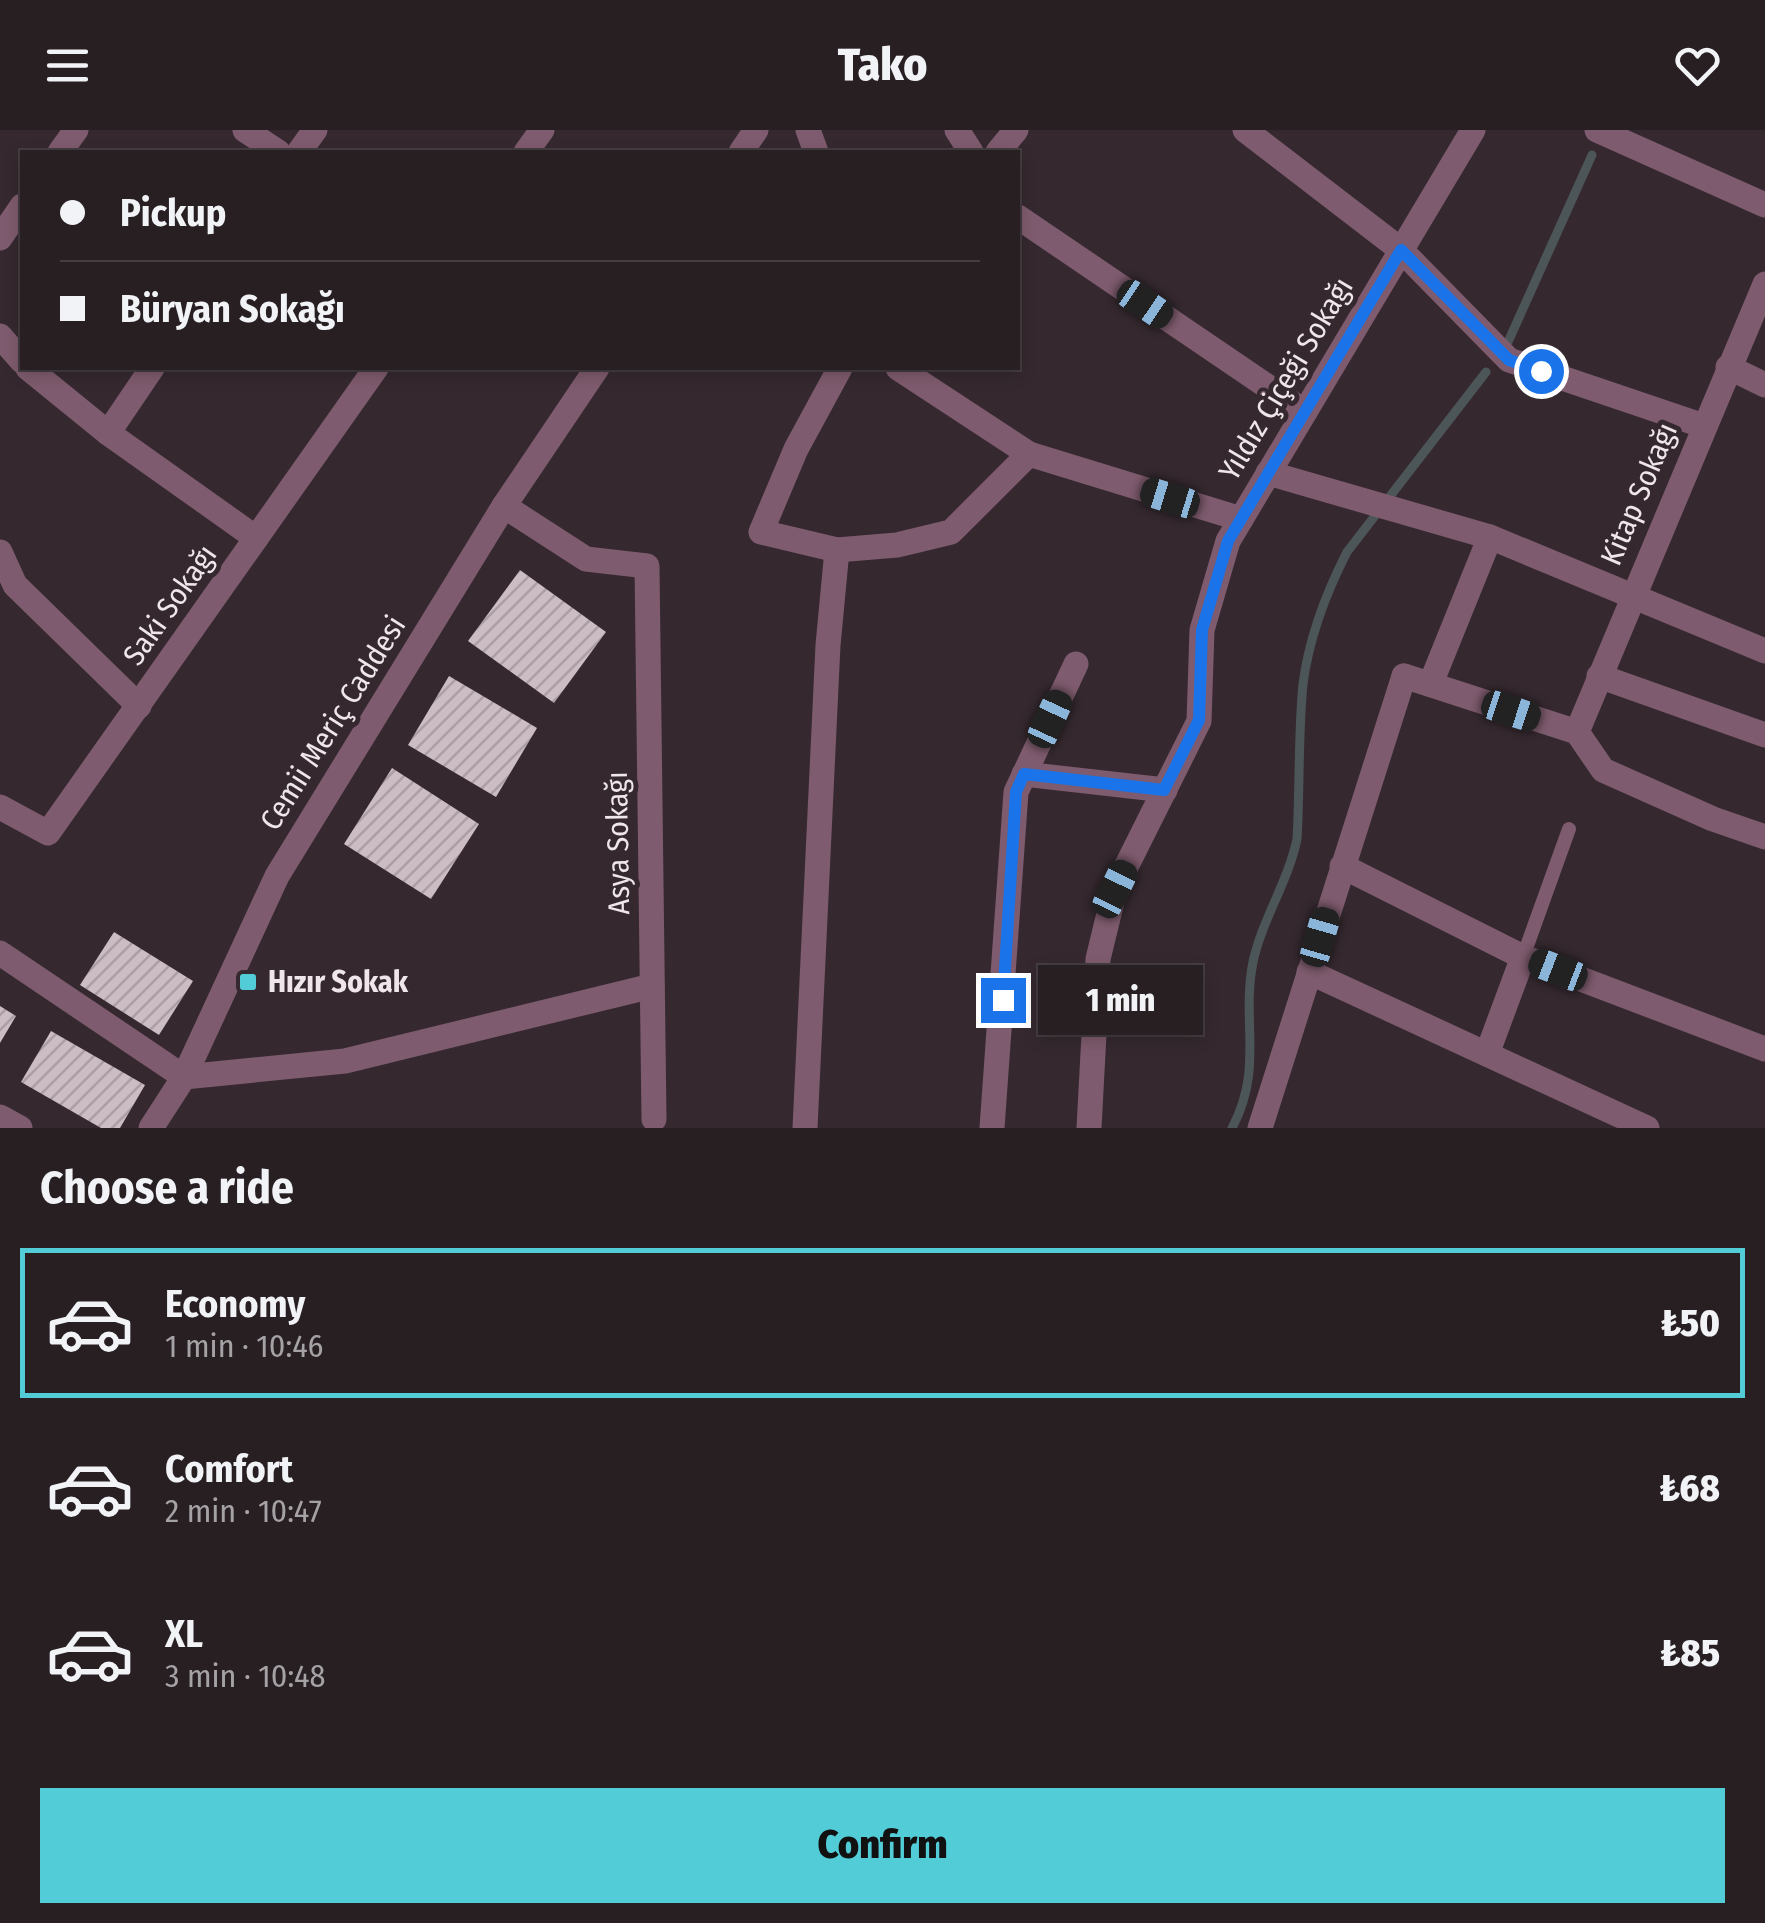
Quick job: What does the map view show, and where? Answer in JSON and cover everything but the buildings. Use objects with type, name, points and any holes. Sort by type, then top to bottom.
[{"type":"street","points":[[245,130],[275,150]]},
{"type":"street","points":[[1000,150],[1016,130]]},
{"type":"street","points":[[1245,130],[1401,250],[1509,360],[1704,426]]},
{"type":"street","name":"Yıldız Çiçeği Sokağı","points":[[1089,1128],[1098,959],[1115,889],[1199,720],[1202,630],[1228,541],[1472,130]]},
{"type":"street","points":[[1597,130],[1765,206]]},
{"type":"street","points":[[0,238],[20,209]]},
{"type":"street","points":[[1020,218],[1305,412]]},
{"type":"street","name":"Kitap Sokağı","points":[[1578,732],[1765,284]]},
{"type":"street","points":[[0,336],[20,360]]},
{"type":"street","points":[[1728,366],[1765,386]]},
{"type":"street","points":[[30,370],[108,433],[256,538]]},
{"type":"street","points":[[108,433],[151,370]]},
{"type":"street","name":"Saki Sokağı","points":[[0,806],[48,833],[375,370]]},
{"type":"street","name":"Cemii Meriç Caddesi","points":[[151,1128],[184,1077],[277,876],[504,506],[593,370]]},
{"type":"street","points":[[839,370],[796,449],[760,532],[837,550],[897,545],[951,532],[1030,454]]},
{"type":"street","points":[[901,370],[1030,454],[1241,520]]},
{"type":"street","points":[[1268,474],[1490,537],[1765,652]]},
{"type":"street","name":"Asya Sokağı","points":[[504,506],[586,559],[646,566],[654,1119]]},
{"type":"street","points":[[1431,683],[1490,537]]},
{"type":"street","points":[[804,1128],[828,645],[837,550]]},
{"type":"street","points":[[0,552],[15,585],[139,706]]},
{"type":"street","points":[[992,1128],[1016,792],[1076,664]]},
{"type":"street","points":[[1260,1128],[1404,676],[1578,732],[1603,770],[1713,820],[1765,837]]},
{"type":"street","points":[[1599,676],[1765,735]]},
{"type":"street","points":[[1024,774],[1164,790]]},
{"type":"street","points":[[1342,866],[1523,957],[1765,1049]]},
{"type":"street","points":[[0,953],[184,1077],[345,1062],[652,986]]},
{"type":"street","points":[[1487,1054],[1523,957]]},
{"type":"street","points":[[1310,972],[1647,1128]]},
{"type":"street","points":[[0,1117],[20,1128]]},
{"type":"lane","points":[[1523,957],[1569,829]]},
{"type":"waterway","points":[[1508,342],[1592,155]]},
{"type":"waterway","points":[[1232,1128],[1242,1106],[1250,1065],[1253,962],[1297,839],[1303,684],[1319,616],[1347,552],[1486,372]]},
{"type":"place","name":"Hızır Sokak","points":[[248,982]]},
{"type":"route","points":[[1003,1000],[1016,792],[1024,774],[1164,790],[1199,720],[1202,630],[1228,541],[1401,250],[1509,360],[1541,371]]}]
